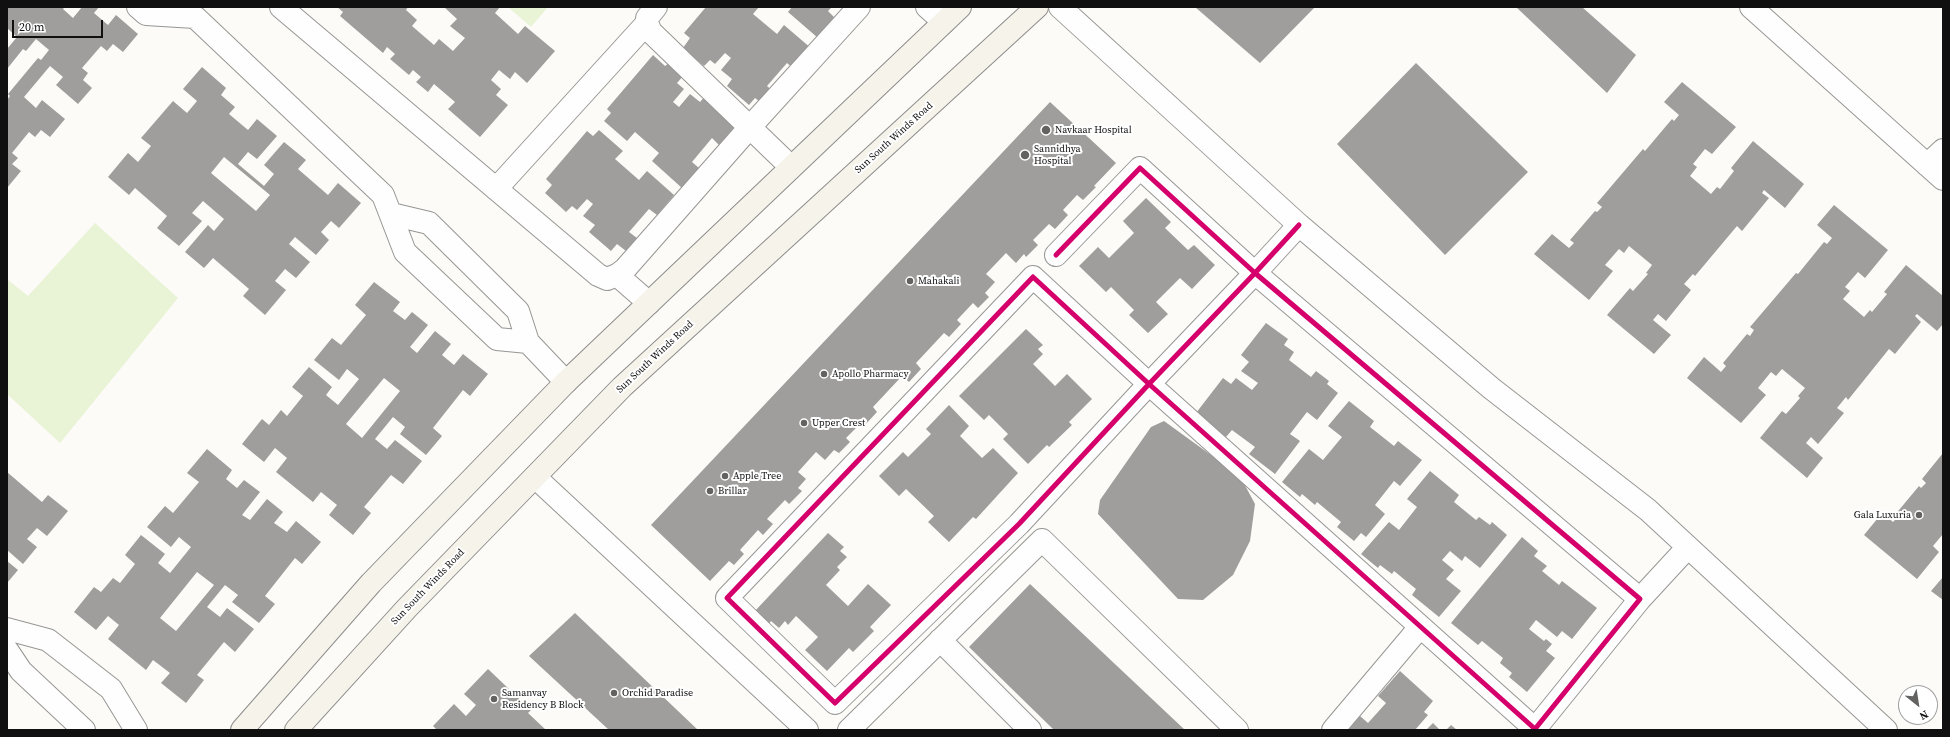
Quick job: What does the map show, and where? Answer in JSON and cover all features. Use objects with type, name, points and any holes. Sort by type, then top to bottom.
[{"type":"street","points":[[138,7],[146,14],[195,17],[383,194],[405,252],[497,339],[528,342]]},
{"type":"street","points":[[281,7],[598,275],[607,279],[617,275],[630,263],[750,127],[859,7]]},
{"type":"street","points":[[927,7],[944,22]]},
{"type":"street","points":[[242,730],[371,583],[566,382],[960,7]]},
{"type":"street","name":"Sun South Winds Road","points":[[296,730],[407,608],[622,387],[1037,7]]},
{"type":"street","points":[[1060,7],[1299,225],[1491,388],[1648,510],[1886,730]]},
{"type":"street","points":[[1751,7],[1935,172],[1943,150]]},
{"type":"street","points":[[496,189],[652,15]]},
{"type":"street","points":[[652,15],[651,32],[791,167]]},
{"type":"street","points":[[1056,255],[1140,168],[1255,272],[1640,599]]},
{"type":"street","points":[[391,214],[429,223],[518,311],[528,342],[566,382]]},
{"type":"street","points":[[1299,225],[1149,384],[1019,524],[835,703],[727,598],[1033,277],[1149,384],[1534,729],[1640,599],[1688,547]]},
{"type":"street","points":[[617,275],[649,303]]},
{"type":"street","points":[[535,477],[807,730]]},
{"type":"street","points":[[849,730],[1042,540],[1237,730]]},
{"type":"street","points":[[1334,730],[1420,627]]},
{"type":"street","points":[[7,628],[48,640],[111,689],[136,730]]},
{"type":"street","points":[[940,640],[1030,730]]},
{"type":"street","points":[[7,650],[20,672],[84,730]]},
{"type":"green space","points":[[508,7],[548,7],[531,27]]},
{"type":"green space","points":[[95,223],[178,298],[60,443],[7,394],[7,279],[28,296]]},
{"type":"building","points":[[7,7],[65,7],[63,9],[73,18],[82,7],[99,7],[94,13],[108,25],[116,15],[138,34],[123,52],[113,44],[107,51],[101,46],[82,68],[88,73],[83,80],[92,88],[78,104],[56,85],[63,77],[50,66],[24,97],[36,108],[42,100],[65,119],[50,137],[41,130],[35,137],[29,132],[12,153],[18,158],[12,164],[21,171],[7,188],[7,100],[10,96],[8,94],[38,58],[41,60],[49,50],[36,39],[26,51],[23,49],[7,69],[7,49],[17,37],[7,28]]},
{"type":"building","points":[[337,7],[408,7],[406,10],[417,20],[412,26],[434,45],[439,39],[453,51],[465,38],[450,26],[457,19],[444,7],[500,7],[495,13],[518,34],[525,26],[555,51],[527,83],[515,72],[510,79],[499,70],[491,80],[501,89],[496,95],[508,105],[480,137],[448,109],[455,102],[434,84],[428,92],[416,82],[421,77],[413,70],[409,75],[390,59],[395,54],[387,47],[383,53],[340,16],[343,12]]},
{"type":"building","points":[[706,7],[759,7],[753,14],[777,34],[784,25],[812,49],[795,70],[787,63],[767,86],[774,92],[764,105],[755,98],[749,105],[727,86],[732,79],[721,70],[731,58],[725,53],[715,64],[710,60],[704,66],[683,48],[690,38],[684,33]]},
{"type":"building","points":[[792,7],[832,7],[828,11],[835,18],[818,38],[788,12]]},
{"type":"building","points":[[1195,7],[1315,7],[1260,63]]},
{"type":"building","points":[[1516,7],[1582,7],[1636,55],[1607,93]]},
{"type":"building","points":[[653,55],[665,66],[669,63],[684,75],[677,83],[684,89],[673,102],[679,107],[690,94],[700,102],[706,95],[735,126],[719,145],[712,138],[692,162],[699,168],[682,188],[652,161],[659,153],[635,132],[627,141],[604,121],[611,113],[607,109]]},
{"type":"building","points":[[1416,63],[1528,172],[1445,255],[1337,144]]},
{"type":"building","points":[[202,67],[226,88],[221,95],[235,107],[229,114],[248,130],[257,119],[277,136],[257,159],[248,152],[238,164],[264,186],[274,174],[264,165],[284,142],[306,160],[298,169],[328,195],[338,183],[361,203],[339,228],[331,221],[321,232],[329,240],[316,255],[295,237],[289,244],[310,262],[296,278],[285,269],[275,281],[286,290],[265,315],[243,296],[249,289],[213,258],[204,268],[185,252],[208,225],[214,231],[224,219],[203,201],[192,213],[202,221],[179,246],[157,228],[167,216],[135,188],[129,195],[108,177],[128,153],[138,162],[151,146],[141,138],[173,101],[187,113],[197,101],[183,89]],"holes":[[[224,157],[270,195],[256,211],[211,173]]]},
{"type":"building","points":[[1682,82],[1736,127],[1712,154],[1705,149],[1693,164],[1697,167],[1690,176],[1711,194],[1717,187],[1720,189],[1734,171],[1731,168],[1753,141],[1804,184],[1785,208],[1764,190],[1762,193],[1769,198],[1742,231],[1737,226],[1695,276],[1693,274],[1684,284],[1691,290],[1666,321],[1658,314],[1653,320],[1671,335],[1654,354],[1607,315],[1630,288],[1633,291],[1648,274],[1646,273],[1652,265],[1629,246],[1624,253],[1619,249],[1605,265],[1613,271],[1589,300],[1534,254],[1552,234],[1569,248],[1574,243],[1570,240],[1595,211],[1597,212],[1602,207],[1597,203],[1643,149],[1645,151],[1672,119],[1674,121],[1679,115],[1664,102]]},
{"type":"building","points":[[1050,102],[1116,163],[1083,200],[1077,195],[1063,210],[1068,215],[1055,229],[1049,224],[1033,240],[1038,245],[1026,257],[1024,254],[1016,263],[1006,253],[986,274],[995,282],[985,293],[989,297],[978,308],[973,303],[957,320],[961,324],[949,337],[944,333],[916,363],[921,369],[909,382],[902,376],[873,407],[877,412],[865,425],[862,422],[846,438],[850,442],[839,453],[834,450],[825,460],[816,452],[798,472],[806,479],[798,488],[802,491],[789,504],[785,500],[767,519],[773,524],[763,535],[758,530],[740,550],[744,554],[734,565],[729,561],[710,581],[651,525]]},
{"type":"building","points":[[599,130],[623,151],[615,159],[639,180],[647,171],[674,195],[657,215],[649,209],[629,232],[637,238],[626,251],[617,244],[611,251],[589,232],[595,225],[583,216],[593,204],[587,199],[577,210],[572,206],[566,212],[545,193],[552,185],[546,179],[587,131],[593,136]]},
{"type":"building","points":[[1146,198],[1171,222],[1165,228],[1188,250],[1194,245],[1215,265],[1192,289],[1180,278],[1156,302],[1168,314],[1148,333],[1129,315],[1134,310],[1111,287],[1106,292],[1079,266],[1098,247],[1109,258],[1134,233],[1123,221]]},
{"type":"building","points":[[1834,205],[1888,250],[1865,278],[1858,272],[1845,287],[1850,291],[1843,299],[1864,317],[1870,310],[1872,312],[1887,294],[1884,292],[1906,265],[1943,296],[1943,324],[1937,331],[1917,314],[1915,316],[1921,322],[1895,354],[1889,349],[1848,400],[1846,397],[1837,408],[1844,413],[1818,444],[1811,437],[1806,443],[1823,458],[1807,478],[1760,438],[1782,411],[1786,414],[1800,398],[1798,396],[1805,388],[1782,369],[1776,376],[1771,372],[1758,388],[1766,395],[1741,423],[1687,378],[1704,357],[1721,372],[1726,366],[1723,363],[1747,334],[1750,336],[1754,330],[1750,327],[1796,273],[1798,274],[1824,242],[1827,244],[1832,238],[1817,225]]},
{"type":"building","points":[[374,282],[400,302],[393,311],[405,320],[412,312],[428,325],[410,347],[417,353],[435,331],[451,344],[442,355],[454,365],[463,354],[488,374],[470,396],[463,390],[433,428],[442,436],[426,455],[400,434],[405,427],[393,417],[375,439],[387,449],[395,440],[422,461],[403,484],[391,475],[364,507],[371,513],[353,535],[329,515],[337,505],[321,492],[313,502],[276,472],[287,458],[275,448],[264,462],[242,444],[262,419],[269,425],[281,410],[287,416],[303,396],[292,387],[309,367],[332,387],[326,395],[338,405],[359,379],[347,369],[339,380],[314,360],[332,338],[341,345],[366,315],[355,305]],"holes":[[[384,378],[400,391],[362,438],[346,424]]]},
{"type":"building","points":[[1266,323],[1288,339],[1284,345],[1294,352],[1289,360],[1311,377],[1316,371],[1329,381],[1327,384],[1338,393],[1317,420],[1307,412],[1290,434],[1300,441],[1275,474],[1249,454],[1255,447],[1232,430],[1226,437],[1196,413],[1223,378],[1231,384],[1236,378],[1252,390],[1258,383],[1241,371],[1249,362],[1241,355]]},
{"type":"building","points":[[1026,329],[1043,345],[1038,349],[1043,354],[1033,364],[1055,386],[1067,374],[1092,399],[1069,422],[1072,425],[1049,447],[1047,445],[1028,464],[1003,439],[1008,434],[989,415],[984,420],[959,396]]},
{"type":"building","points":[[1349,401],[1374,421],[1370,427],[1394,446],[1398,441],[1422,460],[1400,486],[1394,481],[1375,505],[1385,514],[1366,537],[1361,533],[1354,541],[1337,527],[1341,522],[1317,502],[1315,505],[1302,494],[1300,497],[1282,482],[1309,449],[1323,460],[1342,437],[1328,426]]},
{"type":"building","points":[[949,405],[969,426],[960,436],[982,458],[993,448],[1018,473],[976,519],[973,517],[949,542],[928,522],[934,516],[906,489],[899,496],[879,476],[903,452],[908,457],[931,434],[926,429]]},
{"type":"building","points":[[1164,421],[1240,476],[1255,504],[1250,541],[1233,575],[1203,600],[1178,599],[1098,514],[1100,500],[1151,427]]},
{"type":"building","points":[[207,449],[232,470],[226,479],[237,488],[244,480],[260,492],[242,515],[250,520],[267,499],[283,512],[274,523],[287,532],[296,521],[321,542],[302,564],[295,558],[265,596],[275,604],[259,623],[232,602],[238,595],[225,585],[207,607],[220,617],[227,608],[254,629],[235,652],[224,642],[197,675],[204,680],[186,703],[161,683],[170,673],[153,660],[146,670],[108,639],[119,625],[108,616],[96,630],[74,612],[94,587],[101,592],[113,578],[120,583],[135,564],[125,555],[141,535],[165,554],[158,563],[170,573],[191,547],[179,537],[171,547],[147,527],[165,506],[173,513],[199,482],[187,473]],"holes":[[[197,572],[214,585],[176,631],[160,618]]]},
{"type":"building","name":"Gala Luxuria","points":[[1943,453],[1943,534],[1933,546],[1939,552],[1917,579],[1864,535],[1882,513],[1893,522],[1897,518],[1894,516],[1919,486],[1921,488],[1926,483],[1922,479]]},
{"type":"building","points":[[1430,471],[1459,495],[1454,502],[1476,520],[1479,517],[1490,525],[1492,522],[1507,535],[1480,568],[1465,556],[1462,561],[1450,551],[1442,560],[1454,570],[1446,579],[1461,591],[1439,617],[1412,595],[1416,589],[1394,571],[1392,574],[1380,565],[1378,568],[1361,554],[1389,522],[1399,530],[1417,507],[1407,499]]},
{"type":"building","points":[[7,472],[42,502],[48,495],[68,511],[47,536],[37,528],[27,539],[37,547],[23,564],[7,550]]},
{"type":"building","points":[[828,533],[844,547],[840,551],[847,557],[837,567],[840,570],[826,585],[848,606],[868,584],[891,605],[870,627],[874,631],[853,652],[849,648],[827,671],[805,650],[818,637],[796,616],[788,625],[785,621],[779,628],[771,621],[769,624],[755,611]]},
{"type":"building","points":[[1522,537],[1538,551],[1534,556],[1547,566],[1542,571],[1559,585],[1562,581],[1597,608],[1572,639],[1562,631],[1557,637],[1536,620],[1529,629],[1544,641],[1546,639],[1552,644],[1546,651],[1555,658],[1527,692],[1509,677],[1512,673],[1500,663],[1503,658],[1482,641],[1478,645],[1451,623]]},
{"type":"building","points":[[7,561],[18,570],[7,583]]},
{"type":"building","points":[[1943,577],[1943,600],[1931,591]]},
{"type":"building","points":[[1030,584],[1185,730],[1054,730],[969,647]]},
{"type":"building","name":"Orchid Paradise","points":[[575,613],[698,730],[609,730],[529,656]]},
{"type":"building","name":"Samanvay Residency B Block","points":[[488,669],[531,710],[528,713],[546,730],[437,730],[433,726],[454,704],[466,716],[476,705],[464,694]]},
{"type":"building","points":[[1400,671],[1433,701],[1424,712],[1428,715],[1415,730],[1348,730],[1360,716],[1368,723],[1386,703],[1378,696]]},
{"type":"building","points":[[1433,723],[1440,730],[1426,730]]},
{"type":"building","points":[[1451,725],[1457,730],[1446,730]]},
{"type":"cycle path","points":[[1056,255],[1140,168],[1255,273],[1149,384],[1535,729],[1640,599],[1255,273],[1299,225]]},
{"type":"cycle path","points":[[1033,277],[1149,384],[1019,524],[835,703],[727,598],[1033,277]]},
{"type":"place","name":"Navkaar Hospital","points":[[1046,130]]},
{"type":"place","name":"Sannidhya Hospital","points":[[1025,155]]},
{"type":"place","name":"Mahakali","points":[[910,281]]},
{"type":"place","name":"Apollo Pharmacy","points":[[824,374]]},
{"type":"place","name":"Upper Crest","points":[[804,423]]},
{"type":"place","name":"Apple Tree","points":[[725,476]]},
{"type":"place","name":"Brillar","points":[[710,491]]},
{"type":"place","name":"Gala Luxuria","points":[[1919,515]]},
{"type":"place","name":"Orchid Paradise","points":[[614,693]]},
{"type":"place","name":"Samanvay Residency B Block","points":[[494,699]]}]
